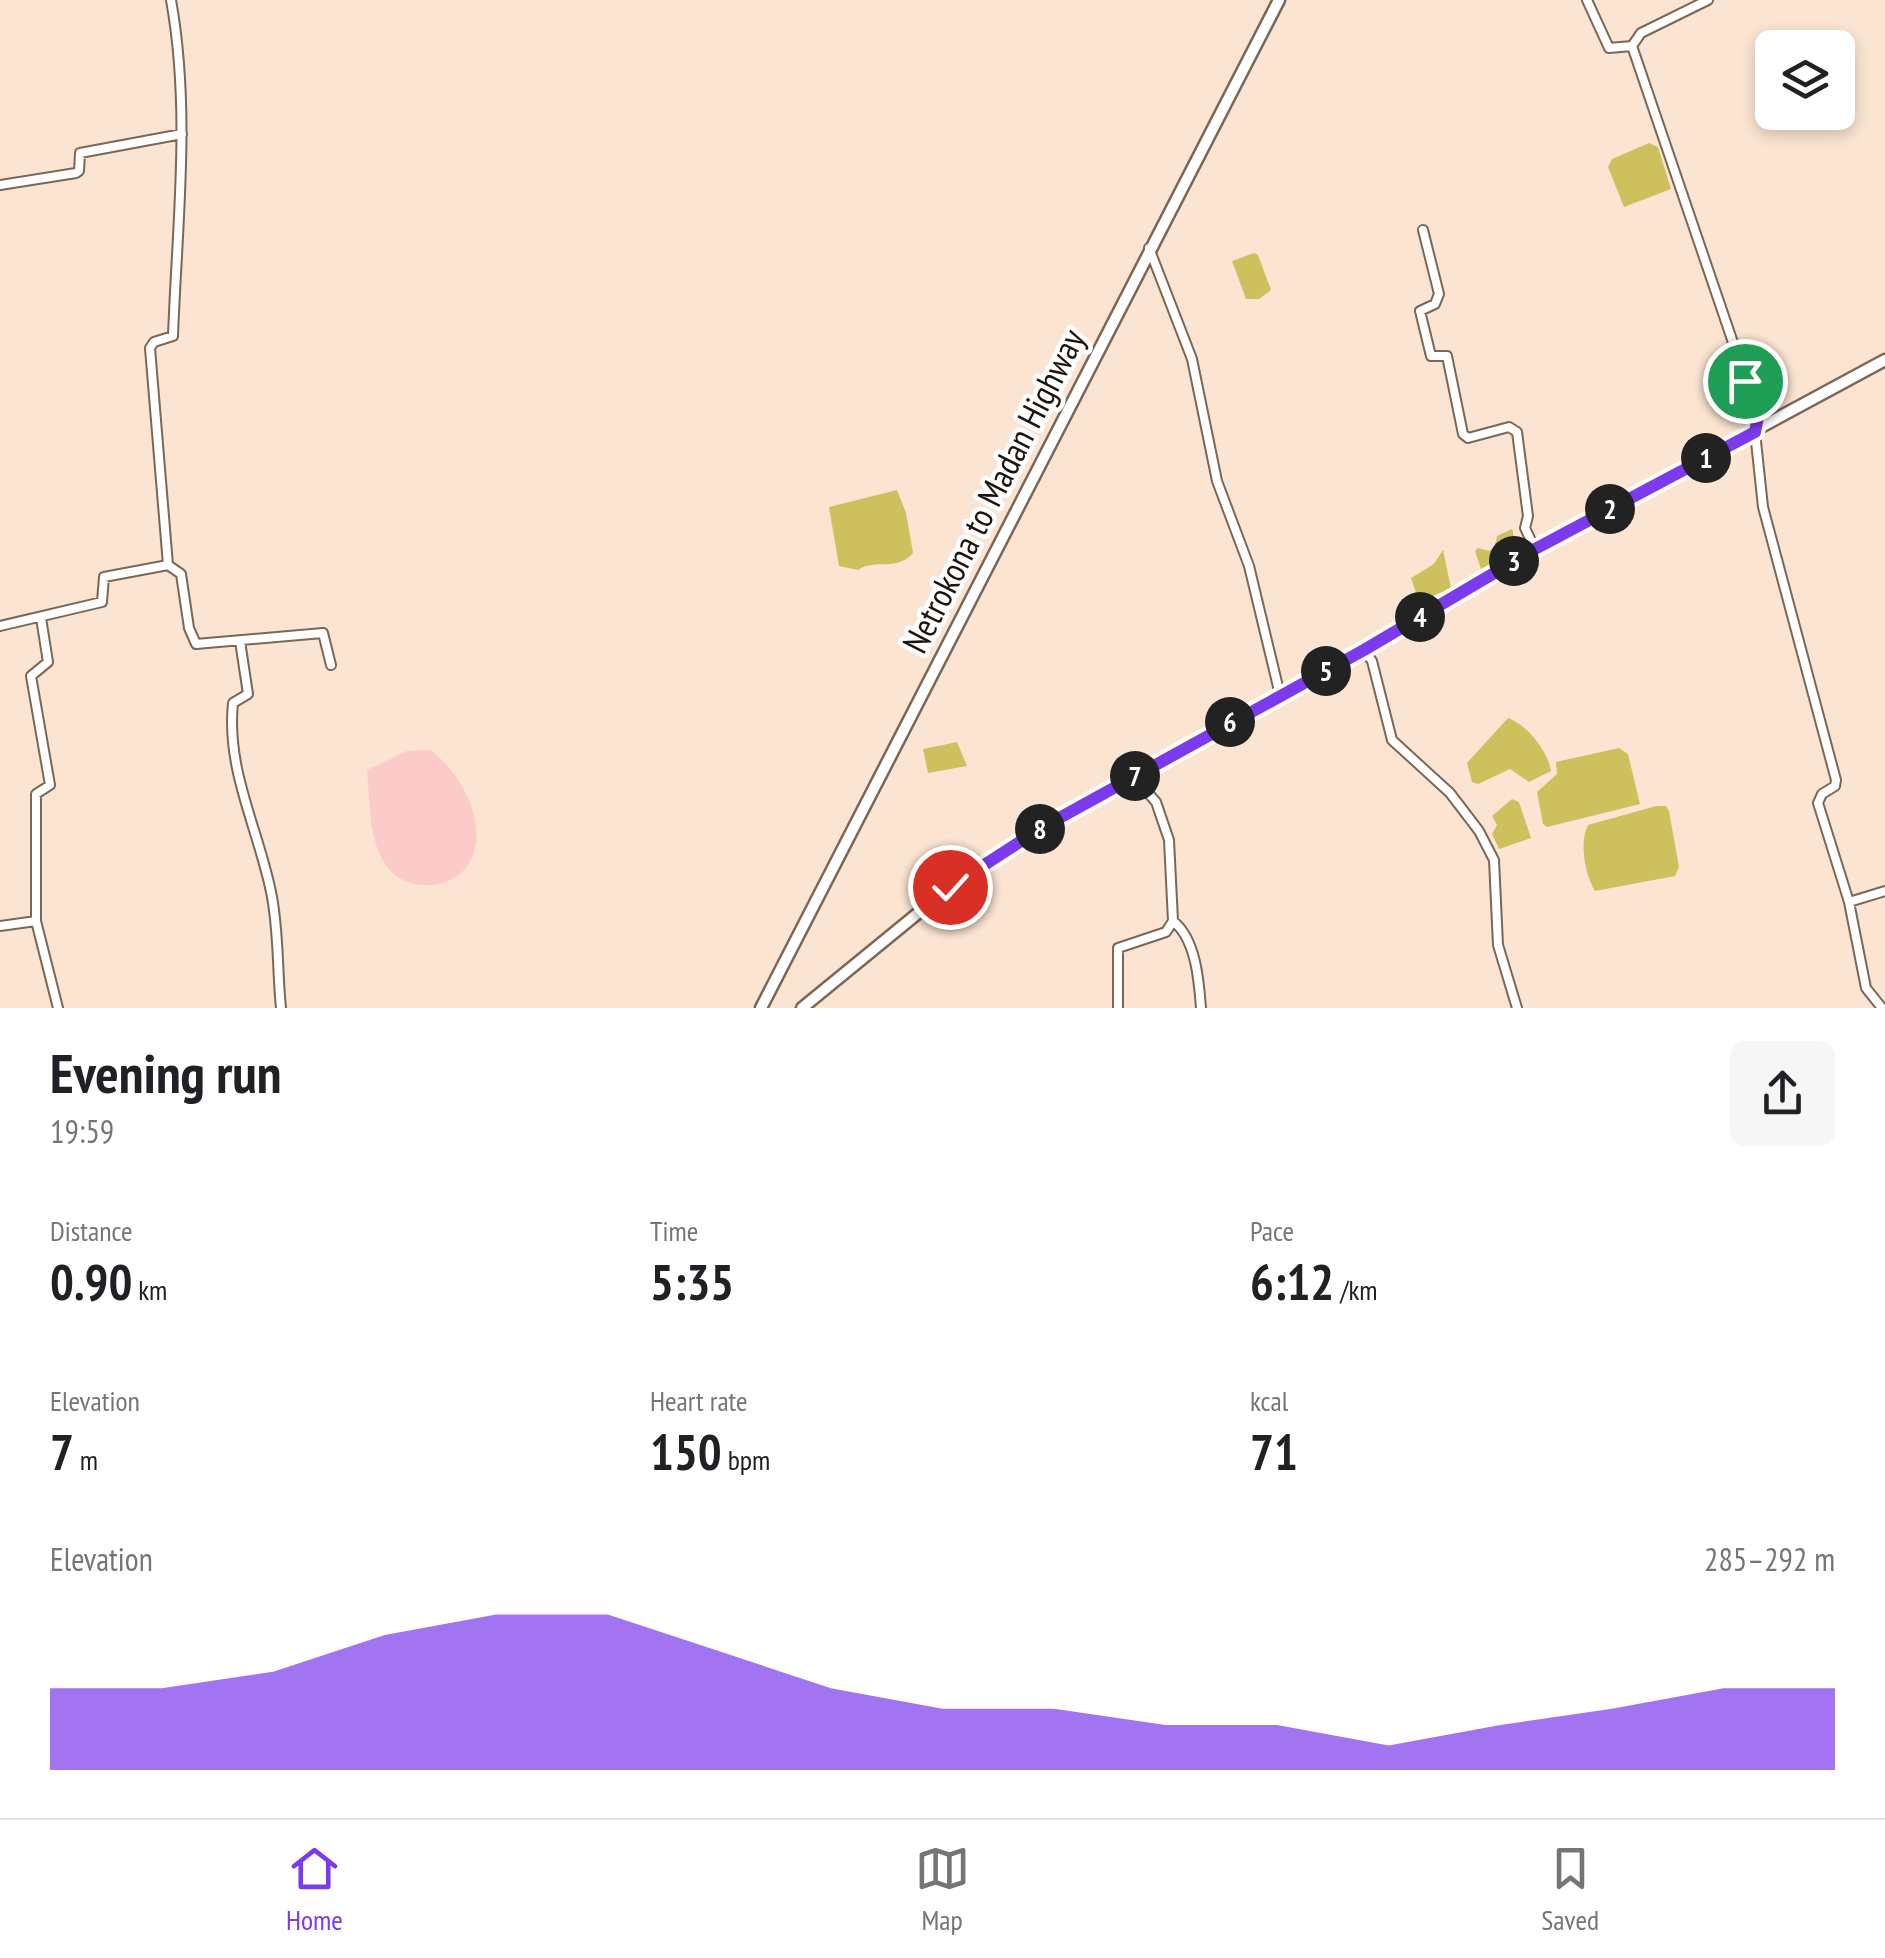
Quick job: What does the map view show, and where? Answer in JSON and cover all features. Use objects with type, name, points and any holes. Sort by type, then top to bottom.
[{"type":"main road","name":"Netrokona to Madan Highway","points":[[761,1008],[1279,0]]},
{"type":"main road","points":[[802,1008],[970,872],[1535,549],[1885,360]]},
{"type":"street","points":[[168,565],[150,348],[154,342],[172,336],[182,134],[171,0]]},
{"type":"street","points":[[1587,0],[1609,48],[1632,46],[1641,34],[1708,0]]},
{"type":"street","points":[[1632,46],[1757,413],[1755,432],[1768,531],[1836,780],[1818,804],[1849,902],[1866,988],[1882,1008]]},
{"type":"street","points":[[0,185],[76,173],[80,153],[182,134]]},
{"type":"street","points":[[1422,230],[1439,294],[1435,304],[1420,311],[1431,356],[1447,356],[1463,434],[1468,438],[1509,427],[1517,432],[1528,516],[1525,528],[1535,549]]},
{"type":"street","points":[[1149,248],[1192,359],[1216,481],[1250,566],[1280,696]]},
{"type":"street","points":[[0,626],[104,602],[104,577],[168,565],[181,574],[194,642],[323,633],[330,665]]},
{"type":"street","points":[[41,618],[48,662],[31,676],[50,786],[36,794],[36,922],[58,1008]]},
{"type":"street","points":[[240,641],[248,694],[233,703],[234,754],[242,798],[272,893],[281,1008]]},
{"type":"street","points":[[1364,650],[1372,661],[1392,740],[1450,793],[1479,831],[1494,860],[1498,944],[1517,1008]]},
{"type":"street","points":[[1118,1008],[1118,948],[1166,932],[1173,921],[1169,840],[1156,802],[1133,776]]},
{"type":"street","points":[[1849,902],[1885,891]]},
{"type":"street","points":[[1173,921],[1186,936],[1201,1008]]},
{"type":"street","points":[[0,926],[36,922]]},
{"type":"shaded area","points":[[1649,143],[1658,147],[1671,189],[1624,207],[1608,167],[1612,159]]},
{"type":"shaded area","points":[[1254,253],[1271,290],[1259,299],[1246,299],[1232,261]]},
{"type":"shaded area","points":[[897,490],[906,513],[913,553],[893,564],[858,570],[839,566],[829,507]]},
{"type":"shaded area","points":[[1512,529],[1518,551],[1481,569],[1475,551],[1489,551],[1497,536]]},
{"type":"shaded area","points":[[1443,550],[1451,588],[1419,602],[1411,578],[1434,564]]},
{"type":"shaded area","points":[[1508,718],[1535,740],[1551,771],[1529,782],[1510,769],[1478,784],[1472,782],[1467,763]]},
{"type":"shaded area","points":[[957,742],[967,766],[928,773],[923,749]]},
{"type":"shaded area","points":[[1619,748],[1628,754],[1640,804],[1547,827],[1543,824],[1537,792],[1557,774],[1556,762]]},
{"type":"shaded area","points":[[430,750],[462,786],[477,834],[475,850],[460,874],[429,885],[396,876],[381,858],[371,821],[367,770],[407,751]]},
{"type":"shaded area","points":[[1512,799],[1519,802],[1531,838],[1499,849],[1492,834],[1497,825],[1492,816]]},
{"type":"shaded area","points":[[1666,806],[1669,811],[1679,867],[1675,876],[1595,891],[1584,858],[1588,825]]},
{"type":"route","points":[[950,887],[1043,827],[1364,650],[1535,549],[1755,432],[1758,417],[1745,381]]}]
